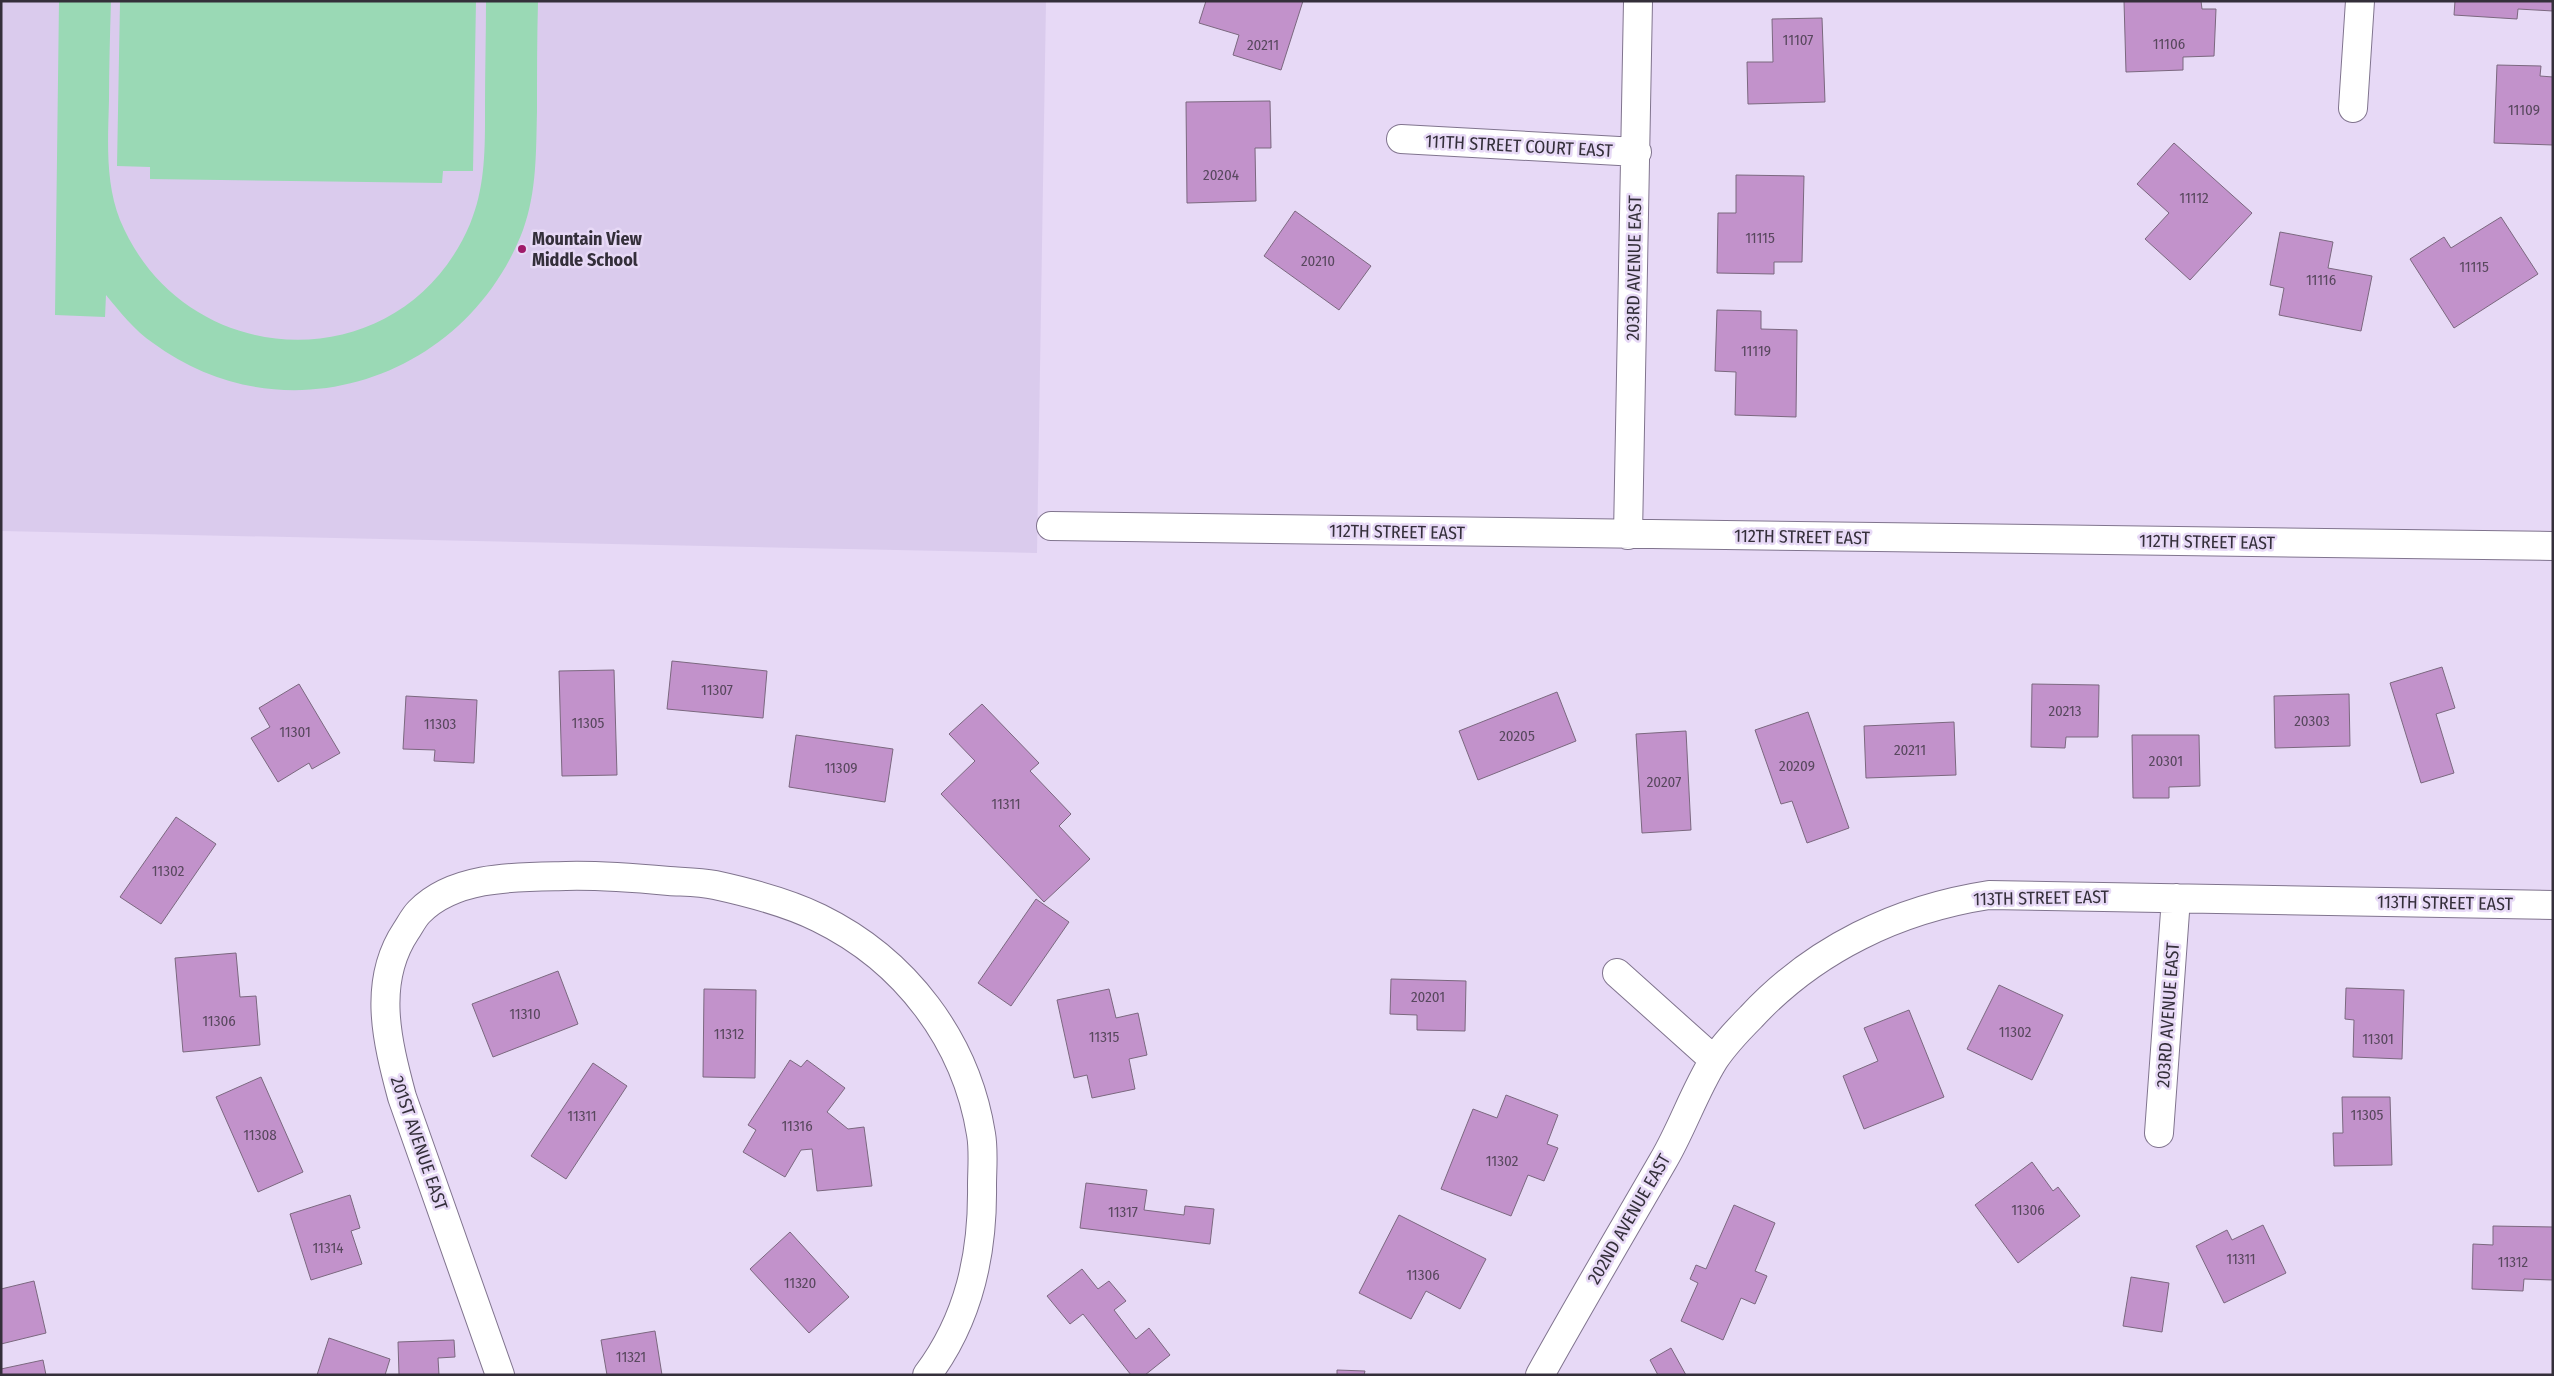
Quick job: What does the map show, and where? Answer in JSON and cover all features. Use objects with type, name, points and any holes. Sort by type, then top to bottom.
[{"type":"street","name":"203RD AVENUE EAST","points":[[1628,535],[1637,152],[1638,1]]},
{"type":"street","points":[[2353,108],[2360,1]]},
{"type":"street","name":"111TH STREET COURT EAST","points":[[1401,139],[1637,152]]},
{"type":"street","name":"112TH STREET EAST","points":[[1051,526],[2553,546]]},
{"type":"street","name":"201ST AVENUE EAST","points":[[500,1375],[402,1096],[393,1065],[384,1008],[385,984],[390,961],[419,912],[438,898],[467,884],[536,876],[598,875],[713,884],[770,900],[819,918],[858,942],[894,968],[916,992],[941,1026],[961,1063],[973,1098],[982,1137],[983,1220],[975,1273],[968,1301],[945,1352],[927,1375]]},
{"type":"street","name":"113TH STREET EAST","points":[[1714,1060],[1760,1006],[1793,977],[1852,938],[1901,917],[1963,899],[1989,895],[2553,905]]},
{"type":"street","name":"203RD AVENUE EAST","points":[[2159,1133],[2176,898]]},
{"type":"street","points":[[1617,973],[1714,1060]]},
{"type":"street","name":"202ND AVENUE EAST","points":[[1540,1375],[1667,1154],[1714,1060]]},
{"type":"shaded area","name":"Mountain View Middle School","points":[[1,1],[1046,1],[1037,553],[1,531]]},
{"type":"green space","points":[[59,1],[111,1],[108,146],[112,191],[120,220],[151,271],[193,309],[242,331],[294,340],[347,333],[396,312],[438,276],[470,224],[482,180],[485,135],[486,1],[538,1],[535,171],[531,201],[523,230],[496,282],[460,325],[415,357],[366,379],[313,389],[258,387],[204,372],[146,338],[106,295],[105,317],[55,315]]},
{"type":"green space","points":[[120,1],[476,1],[473,171],[443,171],[442,183],[150,179],[150,167],[117,166]]},
{"type":"building","points":[[1206,1],[1303,1],[1281,70],[1233,55],[1239,35],[1199,23]]},
{"type":"building","points":[[2124,1],[2201,1],[2202,9],[2216,9],[2214,56],[2183,57],[2183,70],[2126,72]]},
{"type":"building","points":[[2455,1],[2553,1],[2553,11],[2518,9],[2517,19],[2454,15]]},
{"type":"building","points":[[1822,18],[1825,102],[1748,104],[1747,62],[1773,62],[1772,19]]},
{"type":"building","points":[[2497,65],[2541,66],[2540,76],[2553,77],[2553,145],[2494,143]]},
{"type":"building","points":[[1270,101],[1271,148],[1255,148],[1256,201],[1187,203],[1186,102]]},
{"type":"building","points":[[2174,143],[2252,213],[2190,280],[2145,239],[2169,213],[2137,184]]},
{"type":"building","points":[[1736,175],[1804,176],[1802,262],[1774,262],[1774,274],[1717,273],[1718,213],[1736,213]]},
{"type":"building","points":[[1295,211],[1371,266],[1339,310],[1264,256]]},
{"type":"building","points":[[2501,217],[2538,274],[2454,328],[2410,259],[2444,237],[2451,248]]},
{"type":"building","points":[[2280,232],[2333,242],[2328,268],[2372,276],[2361,331],[2279,315],[2284,288],[2270,285]]},
{"type":"building","points":[[1717,310],[1761,311],[1761,329],[1797,330],[1796,417],[1735,415],[1736,372],[1715,371]]},
{"type":"building","points":[[672,661],[767,671],[763,718],[667,709]]},
{"type":"building","points":[[2442,667],[2455,708],[2436,714],[2454,773],[2421,783],[2390,683]]},
{"type":"building","points":[[614,670],[617,775],[562,776],[559,671]]},
{"type":"building","points":[[299,684],[340,753],[312,769],[309,763],[278,782],[251,738],[270,727],[259,708]]},
{"type":"building","points":[[2032,684],[2099,685],[2098,737],[2066,737],[2065,748],[2031,747]]},
{"type":"building","points":[[1557,692],[1576,741],[1478,780],[1459,731]]},
{"type":"building","points":[[2349,694],[2350,746],[2275,748],[2274,696]]},
{"type":"building","points":[[406,696],[477,700],[474,763],[434,761],[435,750],[403,749]]},
{"type":"building","points":[[982,704],[1039,763],[1030,771],[1071,814],[1059,826],[1090,859],[1044,902],[941,794],[975,761],[949,734]]},
{"type":"building","points":[[1808,712],[1849,828],[1807,843],[1792,801],[1781,804],[1755,730]]},
{"type":"building","points":[[1954,722],[1956,775],[1866,778],[1864,726]]},
{"type":"building","points":[[1686,731],[1691,830],[1642,833],[1636,734]]},
{"type":"building","points":[[796,735],[893,749],[885,802],[789,787]]},
{"type":"building","points":[[2132,735],[2199,735],[2200,786],[2169,787],[2169,798],[2133,798]]},
{"type":"building","points":[[176,817],[216,844],[161,924],[120,897]]},
{"type":"building","points":[[1036,899],[1069,922],[1011,1006],[978,983]]},
{"type":"building","points":[[236,953],[240,997],[256,996],[260,1045],[183,1052],[175,958]]},
{"type":"building","points":[[558,971],[578,1024],[493,1057],[472,1004]]},
{"type":"building","points":[[1391,979],[1466,981],[1465,1031],[1417,1030],[1417,1015],[1390,1014]]},
{"type":"building","points":[[1999,985],[2063,1015],[2032,1080],[1967,1049]]},
{"type":"building","points":[[2346,988],[2404,990],[2402,1059],[2353,1057],[2354,1020],[2345,1019]]},
{"type":"building","points":[[704,989],[756,990],[755,1078],[703,1077]]},
{"type":"building","points":[[1109,989],[1116,1018],[1138,1013],[1147,1055],[1129,1059],[1135,1089],[1092,1098],[1087,1075],[1074,1078],[1057,1000]]},
{"type":"building","points":[[1909,1010],[1944,1097],[1864,1129],[1843,1076],[1878,1061],[1864,1028]]},
{"type":"building","points":[[790,1060],[801,1067],[807,1060],[845,1088],[827,1112],[848,1129],[864,1127],[872,1186],[817,1191],[812,1149],[801,1150],[785,1177],[743,1152],[756,1130],[748,1125]]},
{"type":"building","points":[[593,1063],[627,1086],[566,1179],[531,1156]]},
{"type":"building","points":[[261,1077],[303,1172],[258,1192],[216,1097]]},
{"type":"building","points":[[1506,1095],[1558,1115],[1547,1144],[1558,1148],[1544,1181],[1528,1175],[1511,1216],[1441,1189],[1473,1109],[1497,1118]]},
{"type":"building","points":[[2342,1097],[2390,1097],[2392,1165],[2334,1166],[2333,1133],[2343,1133]]},
{"type":"building","points":[[2032,1162],[2053,1191],[2058,1187],[2080,1216],[2018,1263],[1975,1205]]},
{"type":"building","points":[[1086,1183],[1147,1190],[1144,1210],[1184,1215],[1185,1206],[1214,1209],[1210,1244],[1080,1228]]},
{"type":"building","points":[[350,1195],[360,1228],[351,1231],[362,1264],[311,1280],[290,1214]]},
{"type":"building","points":[[1734,1205],[1775,1223],[1755,1271],[1767,1276],[1755,1304],[1741,1298],[1723,1340],[1681,1321],[1698,1283],[1690,1279],[1696,1265],[1706,1269]]},
{"type":"building","points":[[1399,1215],[1486,1259],[1460,1309],[1426,1291],[1411,1319],[1359,1293]]},
{"type":"building","points":[[2263,1225],[2286,1273],[2224,1303],[2196,1246],[2227,1230],[2232,1240]]},
{"type":"building","points":[[2493,1226],[2553,1227],[2553,1280],[2524,1279],[2523,1291],[2472,1289],[2473,1244],[2493,1245]]},
{"type":"building","points":[[790,1232],[849,1297],[809,1333],[750,1269]]},
{"type":"building","points":[[1082,1269],[1098,1289],[1109,1281],[1126,1301],[1114,1310],[1136,1339],[1149,1328],[1170,1355],[1145,1375],[1131,1375],[1083,1314],[1070,1324],[1047,1296]]},
{"type":"building","points":[[2131,1277],[2169,1283],[2162,1332],[2123,1326]]},
{"type":"building","points":[[34,1281],[46,1333],[1,1344],[1,1289]]},
{"type":"building","points":[[655,1331],[662,1375],[607,1375],[601,1340]]},
{"type":"building","points":[[329,1338],[390,1359],[385,1375],[317,1375]]},
{"type":"building","points":[[454,1340],[455,1357],[438,1358],[439,1375],[399,1375],[398,1342]]},
{"type":"building","points":[[1671,1348],[1686,1375],[1658,1375],[1650,1360]]},
{"type":"building","points":[[43,1360],[46,1375],[1,1375],[1,1369]]},
{"type":"building","points":[[1337,1370],[1365,1371],[1364,1375],[1337,1375]]},
{"type":"place","name":"Mountain View Middle School","points":[[522,249]]}]
